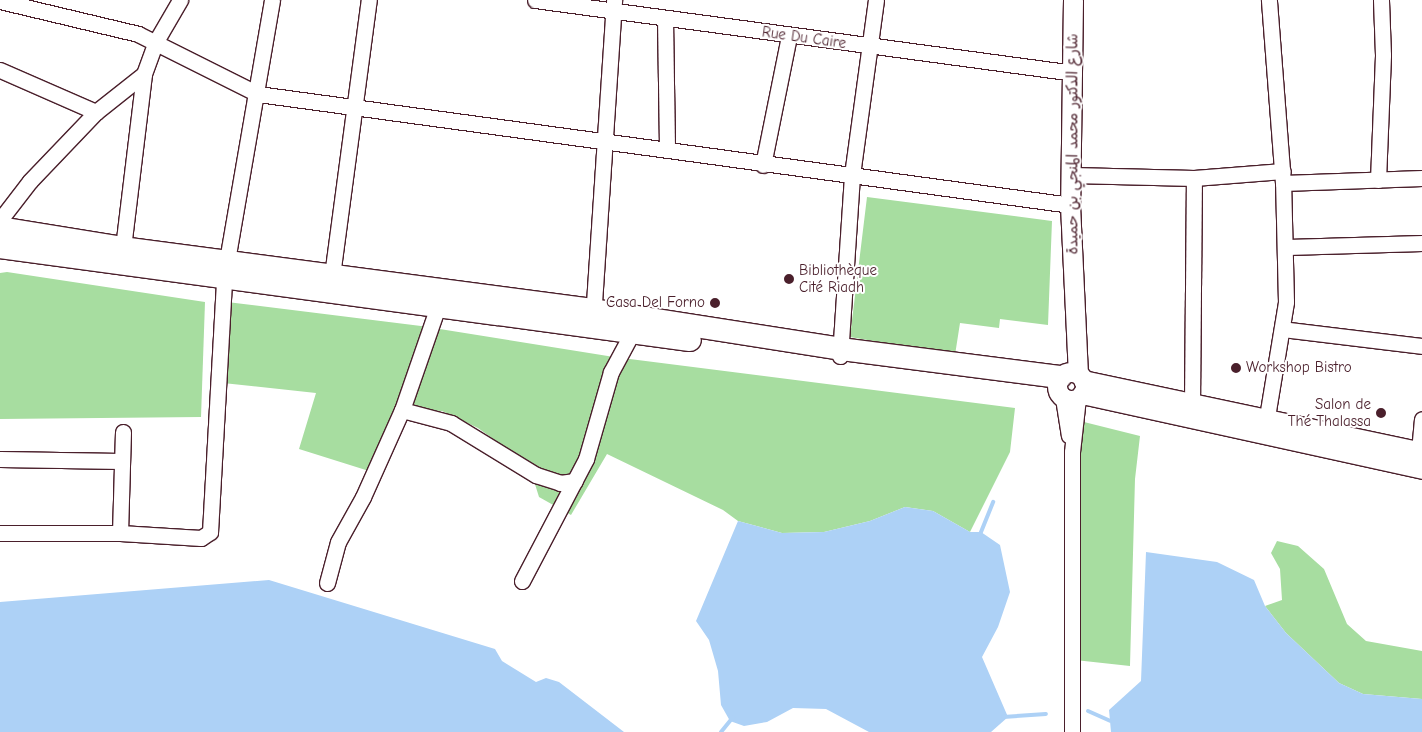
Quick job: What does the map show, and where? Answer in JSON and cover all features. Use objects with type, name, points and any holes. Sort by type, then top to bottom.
[{"type":"main road","points":[[0,228],[122,256]]},
{"type":"main road","points":[[0,246],[122,256],[226,269],[1071,386]]},
{"type":"main road","points":[[330,284],[438,306],[593,319],[632,333],[840,354]]},
{"type":"street","points":[[122,256],[144,74],[155,42],[180,0]]},
{"type":"street","points":[[0,533],[120,533],[201,538],[210,532],[226,269],[258,94],[272,0]]},
{"type":"street","points":[[330,284],[369,0]]},
{"type":"street","name":"Rue Du Caire","points":[[535,0],[614,5],[665,19],[869,48],[1074,73]]},
{"type":"street","points":[[840,354],[852,175],[876,0]]},
{"type":"street","name":"شارع الدكتور محمد المنجي بن حميدة","points":[[1071,386],[1074,319],[1070,205],[1074,73],[1073,0]]},
{"type":"street","points":[[1265,428],[1286,302],[1287,247],[1269,0]]},
{"type":"street","points":[[1378,180],[1383,56],[1381,0]]},
{"type":"street","points":[[0,1],[122,28],[155,42],[258,94],[604,141],[763,165],[852,175],[1070,205]]},
{"type":"street","points":[[593,319],[614,5]]},
{"type":"street","points":[[665,19],[667,150]]},
{"type":"street","points":[[763,165],[789,36]]},
{"type":"street","points":[[0,70],[96,112]]},
{"type":"street","points":[[0,220],[30,181],[96,112],[144,74]]},
{"type":"street","points":[[1072,175],[1378,180],[1422,178]]},
{"type":"street","points":[[1192,404],[1194,178]]},
{"type":"street","points":[[1287,247],[1422,243]]},
{"type":"street","points":[[327,583],[338,542],[363,497],[402,410],[438,306]]},
{"type":"street","points":[[1282,329],[1422,346]]},
{"type":"street","points":[[522,581],[592,445],[612,372],[632,333]]},
{"type":"street","points":[[1071,386],[1192,404],[1265,428]]},
{"type":"street","points":[[1071,386],[1420,461],[1422,419]]},
{"type":"street","points":[[1071,386],[1072,732]]},
{"type":"street","points":[[402,410],[424,414],[458,427],[536,475],[560,483],[575,481]]},
{"type":"street","points":[[120,533],[124,432]]},
{"type":"street","points":[[0,459],[122,461]]},
{"type":"green space","points":[[867,197],[1052,221],[1048,325],[1000,319],[999,328],[960,323],[955,355],[850,337]]},
{"type":"green space","points":[[7,272],[205,302],[201,417],[0,419],[0,273]]},
{"type":"green space","points":[[227,302],[421,326],[614,357],[1015,408],[1010,452],[970,532],[933,511],[905,507],[870,521],[824,532],[782,533],[738,521],[723,510],[607,454],[571,515],[539,497],[529,465],[478,428],[442,411],[398,409],[369,471],[299,449],[316,393],[223,383]]},
{"type":"green space","points":[[1080,421],[1140,436],[1135,479],[1130,666],[1075,660]]},
{"type":"green space","points":[[1277,541],[1298,546],[1324,569],[1347,624],[1366,641],[1422,651],[1422,699],[1363,694],[1339,683],[1286,633],[1265,606],[1282,600],[1280,569],[1271,553]]},
{"type":"water","points":[[905,507],[933,511],[970,532],[981,532],[1000,545],[1010,592],[998,627],[982,657],[1008,717],[991,732],[869,732],[826,709],[793,708],[767,722],[744,726],[730,721],[721,705],[718,671],[709,640],[696,621],[738,521],[782,533],[824,532],[870,521]]},
{"type":"water","points":[[1146,552],[1217,562],[1254,580],[1265,606],[1286,633],[1339,683],[1363,694],[1422,699],[1422,732],[1111,732],[1109,710],[1141,681]]},
{"type":"water","points":[[269,580],[495,649],[502,661],[536,682],[546,678],[559,682],[624,732],[0,732],[0,602]]},
{"type":"waterway","points":[[979,537],[993,502]]},
{"type":"waterway","points":[[1088,711],[1110,721]]},
{"type":"waterway","points":[[1003,717],[1046,714]]},
{"type":"waterway","points":[[721,732],[733,717]]},
{"type":"place","name":"Bibliothèque Cité Riadh","points":[[789,279]]},
{"type":"place","name":"Casa Del Forno","points":[[715,303]]},
{"type":"place","name":"Workshop Bistro","points":[[1236,368]]},
{"type":"place","name":"Salon de Thé Thalassa","points":[[1381,413]]}]
